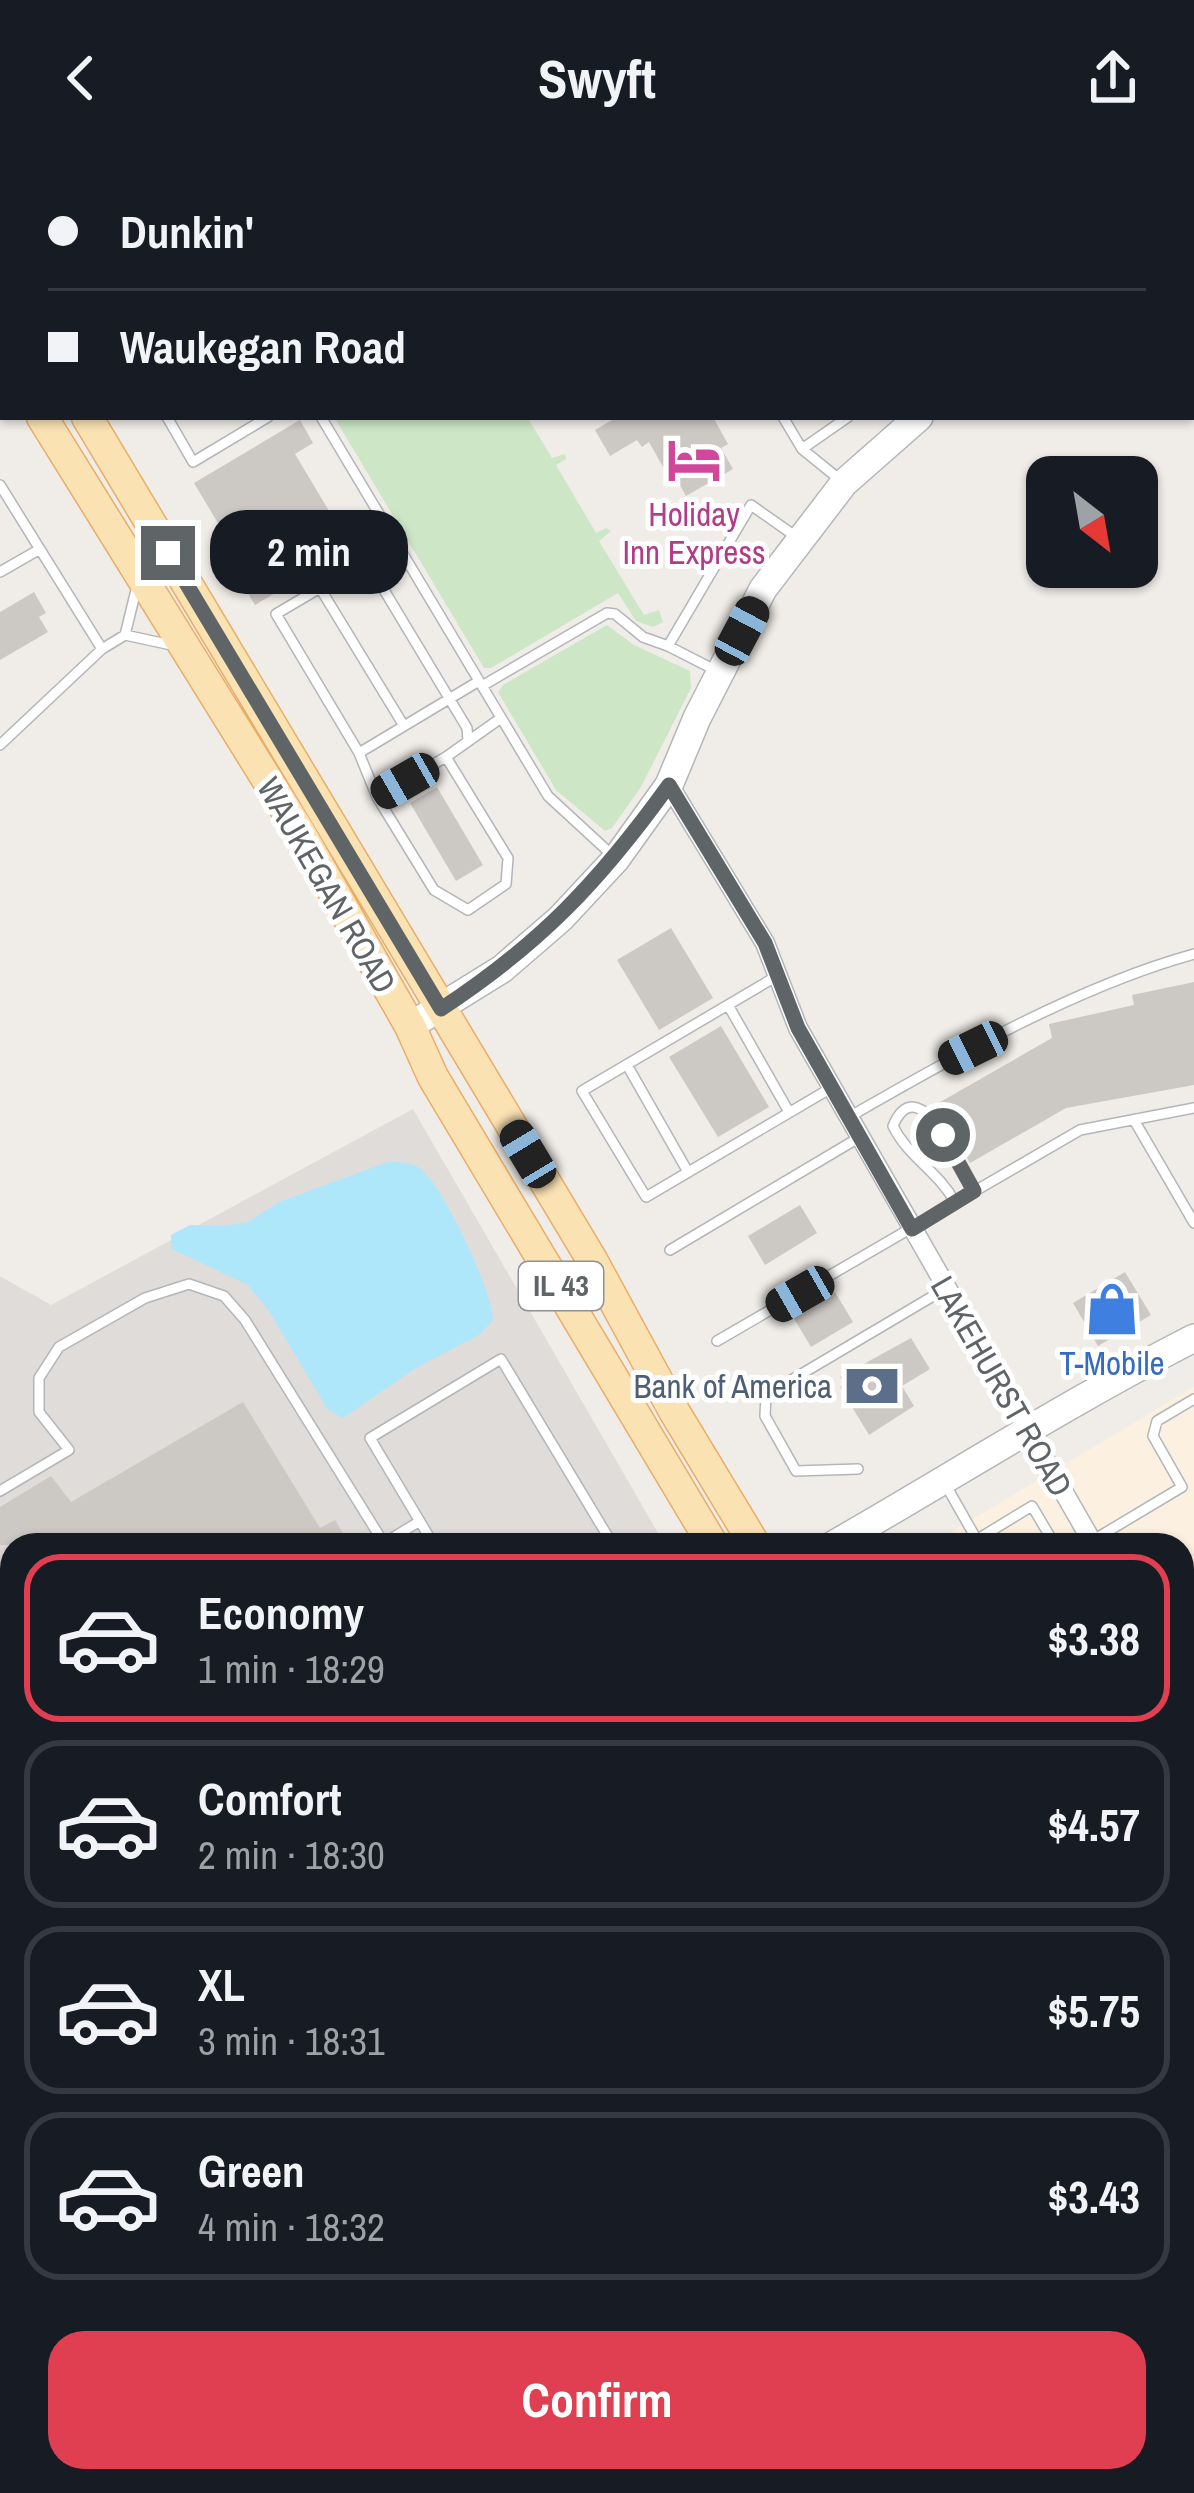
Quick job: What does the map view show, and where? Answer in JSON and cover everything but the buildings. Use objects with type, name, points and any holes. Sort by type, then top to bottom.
[{"type":"main road","name":"WAUKEGAN ROAD","points":[[44,420],[299,831],[410,1027],[433,1077],[704,1533]]},
{"type":"main road","name":"WAUKEGAN ROAD","points":[[89,420],[592,1260],[674,1412],[747,1533]]},
{"type":"street","points":[[410,1027],[502,969],[616,859],[669,785],[764,589],[844,483],[916,420]]},
{"type":"street","name":"LAKEHURST ROAD","points":[[669,785],[765,943],[798,1028],[1085,1533]]},
{"type":"street","points":[[853,1533],[1118,1377],[1194,1338]]},
{"type":"lane","points":[[168,420],[194,462],[263,420]]},
{"type":"lane","points":[[323,420],[548,796],[616,859]]},
{"type":"lane","points":[[785,420],[802,449],[844,483]]},
{"type":"lane","points":[[802,449],[844,420]]},
{"type":"lane","points":[[0,485],[102,650]]},
{"type":"lane","points":[[668,646],[752,505],[799,539]]},
{"type":"lane","points":[[396,542],[276,614],[359,753],[376,797],[434,890],[468,910],[506,884],[508,858],[446,757]]},
{"type":"lane","points":[[0,572],[40,549]]},
{"type":"lane","points":[[366,560],[450,698],[469,740]]},
{"type":"lane","points":[[0,746],[102,650],[125,635],[140,575]]},
{"type":"lane","points":[[320,588],[404,726]]},
{"type":"lane","points":[[359,753],[607,613],[615,614],[643,637],[720,673]]},
{"type":"lane","points":[[125,635],[184,648]]},
{"type":"lane","points":[[376,797],[501,718]]},
{"type":"lane","points":[[848,1117],[1035,1017],[1194,953]]},
{"type":"lane","points":[[777,976],[582,1091],[646,1197],[832,1088]]},
{"type":"lane","points":[[728,1005],[790,1112]]},
{"type":"lane","points":[[626,1065],[688,1172]]},
{"type":"lane","points":[[955,1202],[932,1168],[902,1145],[893,1126],[898,1113],[921,1108],[933,1118],[974,1191]]},
{"type":"lane","points":[[717,1341],[1080,1130],[1194,1108]]},
{"type":"lane","points":[[1134,1120],[1194,1223]]},
{"type":"lane","points":[[670,1250],[860,1137]]},
{"type":"lane","points":[[2,1486],[69,1450],[39,1412],[39,1378],[59,1347],[145,1298],[190,1284],[224,1295],[245,1320],[377,1533]]},
{"type":"lane","points":[[857,1469],[796,1471],[765,1416],[766,1395],[945,1288]]},
{"type":"lane","points":[[427,1533],[370,1438],[501,1359],[606,1533]]},
{"type":"lane","points":[[1109,1533],[1182,1487],[1153,1436],[1157,1421],[1194,1399]]},
{"type":"lane","points":[[944,1481],[969,1533]]},
{"type":"lane","points":[[988,1533],[1032,1506],[1048,1533]]},
{"type":"lane","points":[[401,1533],[420,1521]]},
{"type":"shaded area","points":[[413,1109],[658,1533],[0,1533],[0,1276],[51,1305]]},
{"type":"shaded area","points":[[1194,1387],[1194,1533],[950,1533]]},
{"type":"green space","points":[[336,420],[529,420],[552,458],[565,454],[566,459],[556,465],[596,533],[606,528],[611,531],[599,541],[644,615],[659,610],[663,622],[653,627],[636,621],[618,593],[484,668]]},
{"type":"green space","points":[[607,625],[634,645],[690,671],[691,688],[641,787],[605,831],[556,790],[498,692]]},
{"type":"water","points":[[388,1162],[416,1166],[433,1184],[476,1265],[493,1320],[479,1335],[416,1368],[343,1418],[328,1410],[269,1311],[248,1285],[172,1249],[171,1235],[190,1225],[248,1222],[279,1202]]},
{"type":"place","name":"Holiday Inn Express","points":[[694,460]]},
{"type":"place","name":"T-Mobile","points":[[1112,1309]]},
{"type":"place","name":"Bank of America","points":[[872,1386]]},
{"type":"route","points":[[168,553],[441,1009],[502,969],[560,919],[616,859],[669,785],[765,943],[798,1028],[912,1229],[974,1191],[943,1135]]}]
